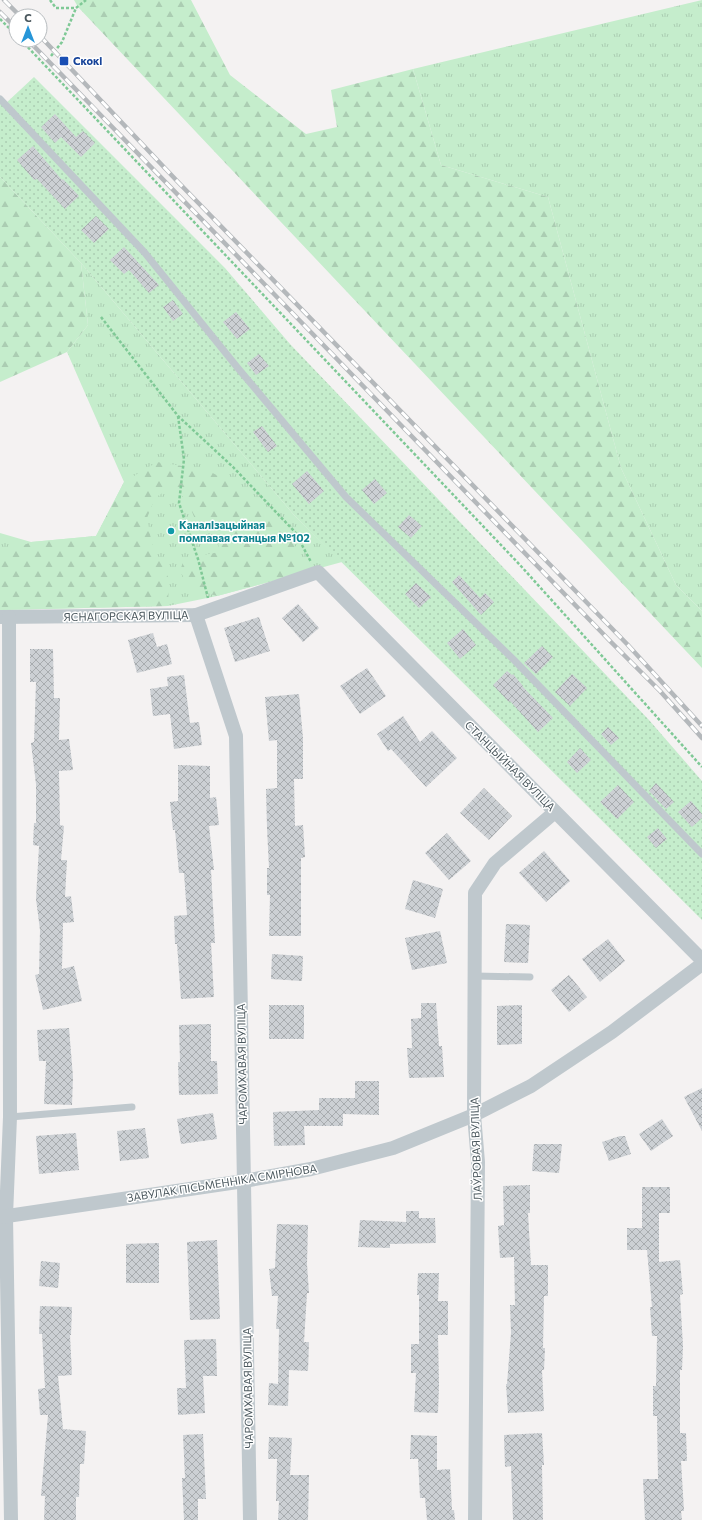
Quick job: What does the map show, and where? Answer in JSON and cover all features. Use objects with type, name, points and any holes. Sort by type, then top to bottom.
[{"type":"street","name":"ЯСНАГОРСКАЯ ВУЛІЦА","points":[[4,617],[196,615],[318,572]]},
{"type":"street","name":"СТАНЦЫЙНАЯ ВУЛІЦА","points":[[318,572],[702,960]]},
{"type":"street","name":"ЧАРОМХАВАЯ ВУЛІЦА","points":[[196,615],[236,736],[250,1520]]},
{"type":"street","points":[[4,617],[10,1117],[3,1216],[11,1520]]},
{"type":"street","name":"ЛАЎРОВАЯ ВУЛІЦА","points":[[475,1520],[478,1162],[474,1115],[475,893],[495,863],[555,812]]},
{"type":"street","name":"ЗАВУЛАК ПІСЬМЕННІКА СМІРНОВА","points":[[3,1216],[244,1181],[311,1169],[392,1148],[474,1115],[531,1086],[612,1032],[702,964]]},
{"type":"lane","points":[[0,99],[145,253],[237,367],[346,497],[514,660],[702,854]]},
{"type":"lane","points":[[475,976],[530,977]]},
{"type":"lane","points":[[10,1117],[132,1107]]},
{"type":"path","points":[[50,0],[56,8],[76,8]]},
{"type":"path","points":[[51,56],[62,42],[76,8],[86,0]]},
{"type":"path","points":[[0,19],[8,27]]},
{"type":"path","points":[[29,48],[520,566],[702,766]]},
{"type":"path","points":[[101,317],[178,416],[233,467],[294,532],[318,572]]},
{"type":"path","points":[[178,416],[184,459],[179,504],[198,559],[212,610]]},
{"type":"green space","points":[[74,0],[191,0],[230,75],[306,134],[337,127],[331,90],[413,69],[441,165],[548,197],[621,468],[676,585],[702,611],[702,668],[78,7]]},
{"type":"green space","points":[[702,0],[702,611],[676,585],[621,468],[548,197],[441,165],[413,69]]},
{"type":"green space","points":[[34,77],[225,268],[290,344],[649,720],[702,781],[702,920],[294,515],[81,263],[0,177],[0,99],[5,104]]},
{"type":"green space","points":[[0,177],[81,263],[88,325],[67,352],[0,382]]},
{"type":"green space","points":[[81,263],[294,515],[342,562],[217,596],[168,606],[0,610],[0,533],[31,542],[96,536],[124,482],[67,352],[88,325]]},
{"type":"green space","points":[[157,462],[207,470],[239,487],[297,548],[298,574],[217,596],[189,587],[180,571],[184,559],[219,552],[217,530],[195,519],[187,500],[171,487],[155,498],[147,518],[152,544],[169,579],[168,606],[0,610],[0,556],[31,542],[96,536],[124,482]]},
{"type":"building","points":[[55,114],[76,137],[83,131],[95,143],[81,157],[61,137],[55,143],[41,127]]},
{"type":"building","points":[[33,146],[62,180],[63,179],[79,196],[65,209],[37,179],[34,180],[17,160]]},
{"type":"building","points":[[96,216],[109,229],[94,243],[81,230]]},
{"type":"building","points":[[124,247],[159,285],[149,293],[129,270],[124,274],[110,260]]},
{"type":"building","points":[[173,300],[183,314],[173,321],[163,307]]},
{"type":"building","points":[[236,312],[250,329],[237,339],[223,322]]},
{"type":"building","points":[[259,354],[269,366],[256,375],[247,363]]},
{"type":"building","points":[[262,426],[277,446],[268,452],[253,432]]},
{"type":"building","points":[[307,471],[324,491],[309,504],[292,484]]},
{"type":"building","points":[[375,479],[387,493],[374,504],[362,490]]},
{"type":"building","points":[[409,515],[422,526],[411,538],[398,527]]},
{"type":"building","points":[[459,575],[480,598],[485,593],[494,602],[481,615],[452,582]]},
{"type":"building","points":[[416,583],[431,597],[419,608],[405,594]]},
{"type":"building","points":[[298,604],[319,628],[303,642],[282,618]]},
{"type":"building","points":[[259,617],[270,651],[235,662],[224,628]]},
{"type":"building","points":[[463,629],[476,645],[460,659],[447,643]]},
{"type":"building","points":[[153,633],[157,647],[167,644],[172,664],[137,673],[128,640]]},
{"type":"building","points":[[542,646],[553,657],[536,674],[524,663]]},
{"type":"building","points":[[30,649],[53,649],[54,698],[60,698],[59,740],[69,739],[73,770],[59,771],[60,825],[64,826],[61,860],[67,860],[65,897],[71,896],[74,922],[63,923],[62,969],[74,966],[82,1001],[43,1010],[35,975],[39,974],[40,930],[36,899],[39,846],[33,845],[34,823],[36,823],[36,784],[31,743],[34,742],[36,682],[30,682]]},
{"type":"building","points":[[367,668],[386,696],[360,714],[340,686]]},
{"type":"building","points":[[507,671],[512,675],[513,674],[523,687],[553,718],[538,732],[510,701],[509,702],[493,685]]},
{"type":"building","points":[[572,674],[587,688],[570,706],[555,692]]},
{"type":"building","points":[[184,675],[190,723],[199,722],[202,745],[174,749],[170,714],[153,716],[150,689],[168,686],[167,677]]},
{"type":"building","points":[[299,694],[303,738],[303,779],[294,779],[295,826],[303,825],[305,857],[301,858],[301,936],[269,936],[270,895],[267,895],[267,868],[269,868],[266,789],[277,788],[277,740],[269,741],[265,697]]},
{"type":"building","points":[[403,716],[420,742],[432,731],[457,758],[426,787],[391,749],[388,751],[377,734]]},
{"type":"building","points":[[608,727],[619,738],[611,745],[601,734]]},
{"type":"building","points":[[580,748],[591,760],[577,773],[567,762]]},
{"type":"building","points":[[178,765],[210,766],[210,798],[216,797],[219,825],[209,826],[214,870],[211,870],[215,943],[211,943],[214,997],[181,999],[177,944],[175,944],[174,916],[187,915],[184,873],[179,873],[175,830],[173,830],[170,802],[178,801]]},
{"type":"building","points":[[656,783],[674,802],[666,809],[649,791]]},
{"type":"building","points":[[618,785],[634,802],[617,819],[600,802]]},
{"type":"building","points":[[484,788],[512,816],[489,840],[460,813]]},
{"type":"building","points":[[691,801],[702,814],[702,818],[692,827],[678,812]]},
{"type":"building","points":[[658,828],[667,839],[656,848],[647,837]]},
{"type":"building","points":[[447,833],[471,861],[449,880],[425,853]]},
{"type":"building","points":[[544,851],[570,881],[546,902],[519,873]]},
{"type":"building","points":[[413,880],[443,889],[435,918],[405,909]]},
{"type":"building","points":[[506,924],[530,925],[528,963],[504,962]]},
{"type":"building","points":[[440,931],[447,963],[412,970],[405,938]]},
{"type":"building","points":[[608,939],[625,961],[600,982],[582,959]]},
{"type":"building","points":[[272,954],[303,956],[302,981],[271,979]]},
{"type":"building","points":[[569,975],[587,997],[569,1012],[551,990]]},
{"type":"building","points":[[421,1003],[436,1003],[439,1046],[442,1046],[444,1077],[409,1078],[407,1048],[412,1048],[411,1019],[421,1018]]},
{"type":"building","points":[[269,1005],[304,1005],[304,1039],[269,1039]]},
{"type":"building","points":[[522,1005],[522,1044],[497,1045],[497,1006]]},
{"type":"building","points":[[211,1024],[211,1061],[217,1061],[218,1094],[179,1095],[179,1025]]},
{"type":"building","points":[[69,1028],[73,1077],[72,1105],[44,1104],[46,1061],[39,1061],[37,1030]]},
{"type":"building","points":[[355,1081],[379,1081],[379,1115],[343,1114],[343,1126],[304,1126],[305,1145],[274,1146],[273,1112],[319,1110],[319,1098],[355,1098]]},
{"type":"building","points":[[702,1088],[702,1131],[684,1097]]},
{"type":"building","points":[[213,1113],[217,1139],[181,1144],[177,1119]]},
{"type":"building","points":[[662,1119],[673,1136],[651,1151],[639,1134]]},
{"type":"building","points":[[145,1128],[149,1158],[120,1161],[117,1131]]},
{"type":"building","points":[[76,1133],[79,1170],[39,1174],[36,1136]]},
{"type":"building","points":[[620,1136],[625,1136],[631,1154],[609,1161],[602,1142]]},
{"type":"building","points":[[534,1144],[562,1144],[559,1173],[532,1171]]},
{"type":"building","points":[[530,1185],[530,1213],[528,1213],[531,1265],[548,1265],[548,1296],[544,1296],[543,1348],[545,1348],[544,1370],[542,1370],[544,1411],[508,1413],[506,1384],[511,1333],[510,1305],[515,1305],[514,1257],[500,1258],[498,1226],[504,1225],[503,1186]]},
{"type":"building","points":[[642,1187],[670,1187],[670,1213],[659,1213],[659,1262],[680,1260],[683,1294],[680,1295],[683,1346],[682,1370],[680,1370],[680,1433],[686,1433],[687,1461],[681,1461],[684,1511],[681,1511],[682,1520],[645,1520],[643,1479],[658,1479],[657,1416],[653,1416],[653,1386],[656,1386],[657,1336],[652,1336],[650,1307],[652,1307],[647,1250],[627,1250],[627,1228],[642,1228]]},
{"type":"building","points":[[406,1211],[419,1211],[419,1218],[435,1218],[436,1243],[390,1244],[390,1248],[358,1247],[360,1220],[406,1222]]},
{"type":"building","points":[[277,1224],[308,1225],[307,1264],[309,1293],[307,1293],[304,1342],[309,1342],[308,1371],[289,1370],[288,1406],[268,1405],[269,1383],[278,1384],[279,1329],[276,1329],[278,1296],[272,1296],[269,1269],[275,1268]]},
{"type":"building","points":[[217,1240],[220,1319],[190,1320],[187,1242]]},
{"type":"building","points":[[159,1243],[159,1283],[126,1283],[126,1244]]},
{"type":"building","points":[[41,1261],[60,1263],[58,1288],[39,1286]]},
{"type":"building","points":[[418,1273],[439,1273],[438,1301],[448,1301],[448,1335],[438,1335],[438,1413],[414,1412],[416,1373],[411,1373],[411,1344],[419,1344],[419,1295],[417,1295]]},
{"type":"building","points":[[40,1306],[72,1307],[70,1335],[72,1375],[58,1376],[63,1429],[86,1431],[84,1464],[80,1464],[79,1497],[76,1497],[76,1520],[44,1520],[45,1496],[41,1496],[48,1415],[40,1415],[38,1389],[45,1388],[42,1334],[39,1334]]},
{"type":"building","points":[[216,1339],[217,1376],[203,1376],[205,1413],[178,1415],[177,1388],[186,1388],[184,1340]]},
{"type":"building","points":[[542,1433],[544,1465],[542,1465],[543,1520],[513,1520],[511,1466],[505,1467],[504,1435]]},
{"type":"building","points":[[203,1434],[206,1499],[198,1499],[198,1520],[184,1520],[182,1478],[185,1478],[183,1435]]},
{"type":"building","points":[[411,1435],[437,1436],[437,1470],[450,1469],[452,1510],[454,1510],[455,1520],[427,1520],[425,1498],[420,1498],[418,1459],[410,1459]]},
{"type":"building","points":[[269,1437],[292,1438],[290,1475],[309,1475],[308,1520],[278,1520],[279,1501],[276,1501],[277,1459],[268,1459]]},
{"type":"railway","points":[[4,0],[12,8]]},
{"type":"railway","points":[[0,12],[8,20]]},
{"type":"railway","points":[[48,44],[178,182],[627,644],[702,726]]},
{"type":"railway","points":[[36,48],[660,691],[702,738]]},
{"type":"place","name":"Скокі","points":[[64,61]]},
{"type":"place","name":"Каналізацыйная помпавая станцыя №102","points":[[171,531]]}]
